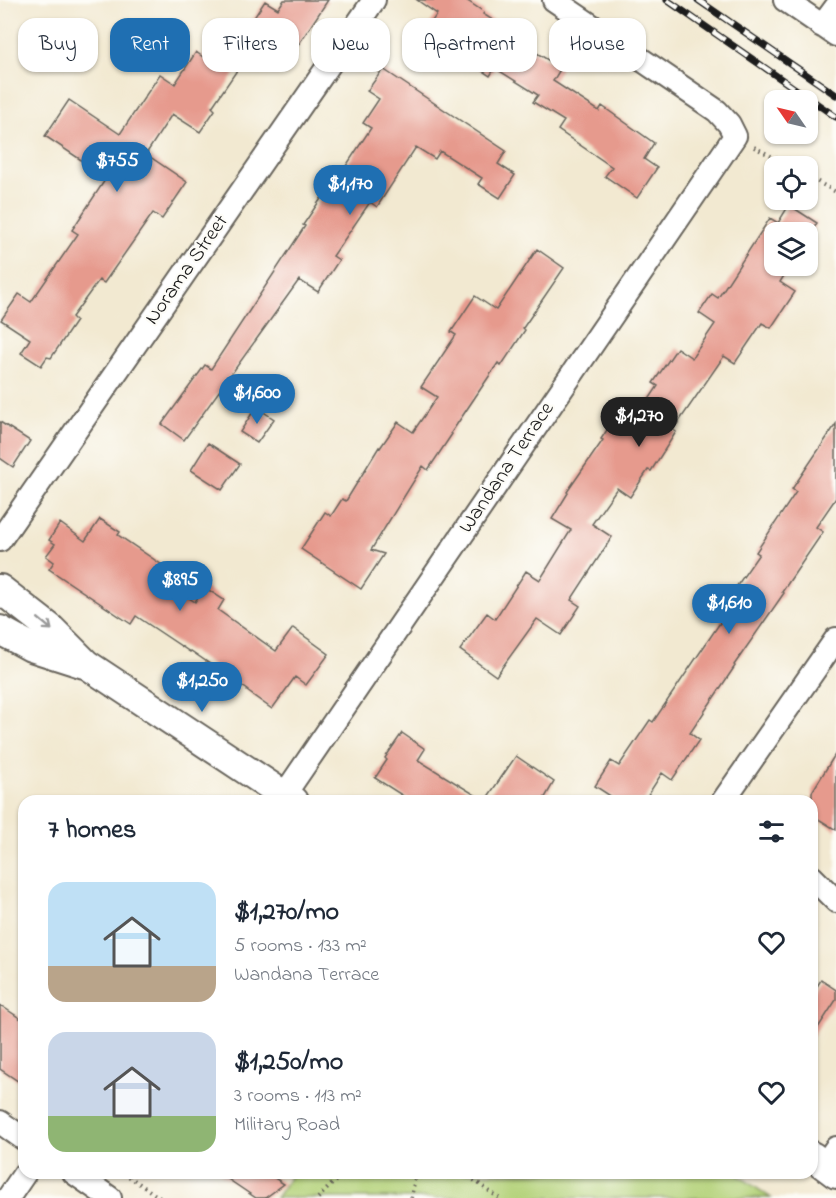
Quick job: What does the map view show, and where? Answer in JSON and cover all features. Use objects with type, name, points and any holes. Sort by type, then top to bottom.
[{"type":"street","name":"Norama Street","points":[[0,540],[374,0]]},
{"type":"street","points":[[554,0],[717,111],[729,124],[735,136]]},
{"type":"street","points":[[785,0],[829,31],[836,7]]},
{"type":"street","name":"Wandana Terrace","points":[[288,795],[735,136]]},
{"type":"street","points":[[0,589],[50,628],[86,664],[279,795]]},
{"type":"street","points":[[0,630],[31,647],[86,664]]},
{"type":"street","points":[[731,795],[836,639]]},
{"type":"street","points":[[818,883],[836,901]]},
{"type":"street","points":[[0,1122],[18,1135]]},
{"type":"street","points":[[8,1198],[21,1179]]},
{"type":"street","points":[[83,1179],[110,1198]]},
{"type":"path","points":[[735,136],[772,156]]},
{"type":"path","points":[[818,182],[836,192]]},
{"type":"path","points":[[132,1179],[159,1198]]},
{"type":"path","points":[[318,1198],[339,1179]]},
{"type":"path","points":[[411,1198],[415,1179]]},
{"type":"path","points":[[472,1179],[499,1198]]},
{"type":"green space","points":[[289,1179],[744,1179],[771,1198],[276,1198]]},
{"type":"building","points":[[284,0],[328,0],[316,18],[311,18],[311,26],[299,44],[299,18],[254,18],[265,1],[278,9]]},
{"type":"building","points":[[417,0],[466,0],[489,18],[434,18],[437,14]]},
{"type":"building","points":[[196,52],[202,56],[202,72],[236,72],[212,107],[215,110],[200,132],[172,114],[146,154],[187,182],[162,219],[153,213],[104,283],[99,280],[72,317],[76,321],[51,358],[47,357],[41,366],[21,353],[30,339],[1,320],[19,294],[31,302],[78,234],[72,230],[107,177],[45,136],[69,100],[120,134],[160,74],[175,84],[183,72],[190,72],[190,61]]},
{"type":"building","points":[[537,53],[549,61],[549,72],[559,72],[553,81],[599,111],[602,106],[654,143],[644,159],[657,168],[637,198],[605,176],[612,167],[558,130],[564,121],[533,102],[538,95],[501,72],[537,72]]},
{"type":"building","points":[[381,72],[388,72],[506,151],[498,164],[515,175],[500,198],[478,184],[482,178],[440,151],[435,159],[416,147],[377,207],[370,202],[333,256],[339,260],[318,292],[299,280],[184,440],[162,424],[205,365],[211,369],[305,226],[303,225],[329,187],[331,189],[371,128],[363,123],[379,99],[367,91]]},
{"type":"building","points":[[786,210],[797,210],[815,222],[779,222]]},
{"type":"building","points":[[764,227],[764,276],[784,276],[780,282],[795,292],[771,328],[762,323],[735,363],[724,356],[673,430],[676,432],[651,471],[648,470],[630,497],[617,488],[592,524],[612,537],[571,600],[580,606],[561,635],[537,619],[496,676],[460,650],[487,613],[495,619],[526,571],[540,580],[571,530],[552,519],[567,492],[603,440],[601,439],[615,418],[630,428],[658,386],[653,383],[677,348],[692,358],[715,324],[699,313],[712,294],[718,298]]},
{"type":"building","points":[[537,249],[564,268],[523,328],[525,330],[501,366],[498,363],[428,470],[423,466],[371,550],[384,554],[361,589],[301,549],[325,512],[331,516],[342,499],[346,501],[379,447],[398,422],[413,432],[437,397],[421,387],[456,335],[451,332],[475,296],[496,310]]},
{"type":"building","points":[[256,407],[274,419],[257,443],[240,432]]},
{"type":"building","points":[[0,422],[30,441],[13,467],[0,458]]},
{"type":"building","points":[[836,424],[836,498],[816,527],[823,532],[690,733],[699,740],[672,780],[662,773],[648,795],[609,795],[595,786],[611,761],[619,766],[650,720],[653,722],[722,620],[716,616],[759,554],[756,552],[796,492],[792,489]]},
{"type":"building","points":[[208,443],[240,464],[222,490],[191,470]]},
{"type":"building","points":[[100,519],[120,532],[118,535],[168,569],[161,579],[195,602],[204,587],[224,600],[218,610],[276,651],[293,628],[329,654],[306,685],[295,677],[272,709],[191,651],[136,616],[131,624],[49,569],[54,562],[46,556],[55,544],[49,540],[60,523],[85,541]]},
{"type":"building","points":[[402,733],[425,749],[418,760],[475,795],[402,795],[375,778],[387,760],[385,758]]},
{"type":"building","points":[[836,753],[836,830],[818,819],[818,795],[812,795]]},
{"type":"building","points":[[516,756],[554,782],[546,795],[489,795]]},
{"type":"building","points":[[821,980],[836,990],[836,1000],[818,1028],[818,985]]},
{"type":"building","points":[[0,1005],[18,1017],[18,1081],[0,1069]]},
{"type":"building","points":[[228,1179],[276,1179],[284,1184],[265,1198],[256,1198]]},
{"type":"railway","points":[[667,0],[836,117]]},
{"type":"railway","points":[[698,0],[836,95]]}]
